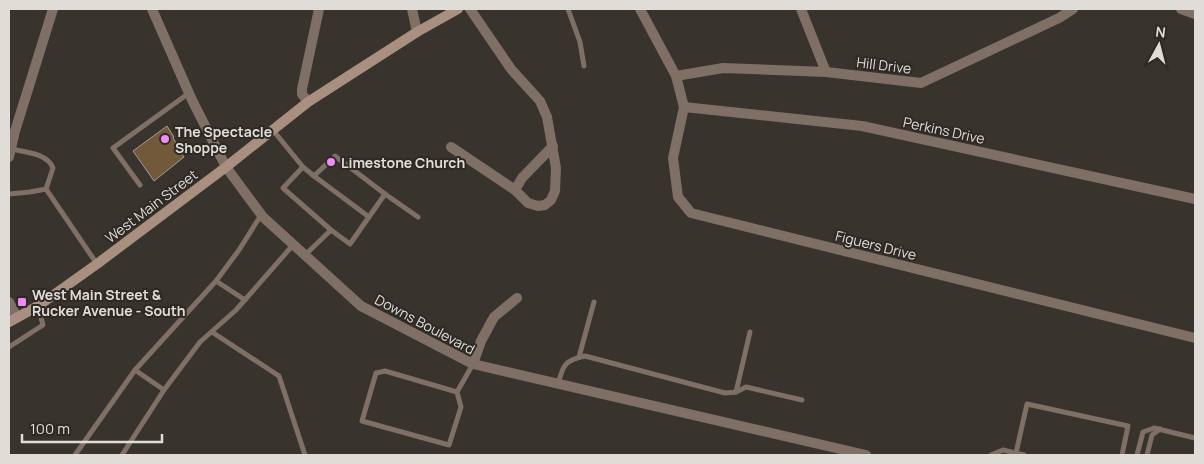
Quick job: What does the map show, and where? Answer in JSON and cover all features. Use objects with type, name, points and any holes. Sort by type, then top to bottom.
[{"type":"main road","name":"West Main Street","points":[[13,320],[38,306],[97,264],[226,167],[308,102],[417,32],[458,9]]},
{"type":"street","points":[[10,153],[53,9]]},
{"type":"street","name":"Downs Boulevard","points":[[152,9],[188,93],[226,167],[260,215],[361,306],[473,364],[866,455]]},
{"type":"street","points":[[308,102],[302,94],[302,89],[319,9]]},
{"type":"street","points":[[412,9],[417,32]]},
{"type":"street","points":[[451,147],[515,190],[528,202],[538,206],[544,205],[551,200],[555,191],[556,168],[547,118],[540,101],[511,69],[470,9]]},
{"type":"street","name":"Figuers Drive","points":[[640,9],[676,76],[684,107],[673,158],[678,197],[691,213],[1195,338]]},
{"type":"street","points":[[801,9],[826,72]]},
{"type":"street","name":"Hill Drive","points":[[676,76],[724,68],[826,72],[921,84],[1059,18],[1073,9]]},
{"type":"street","points":[[1181,9],[1195,14]]},
{"type":"street","name":"Perkins Drive","points":[[684,107],[862,126],[1195,199]]},
{"type":"street","points":[[515,190],[530,168],[553,146]]},
{"type":"street","points":[[473,364],[481,341],[494,317],[517,298]]},
{"type":"street","points":[[9,302],[13,320]]},
{"type":"lane","points":[[568,9],[580,42],[584,66]]},
{"type":"lane","points":[[140,185],[113,148],[188,93]]},
{"type":"lane","points":[[272,129],[303,167],[369,217]]},
{"type":"lane","points":[[10,153],[44,158],[51,162],[53,168],[46,189]]},
{"type":"lane","points":[[314,176],[335,156],[418,217]]},
{"type":"lane","points":[[303,167],[284,188],[331,230],[350,244],[385,194]]},
{"type":"lane","points":[[9,194],[46,189]]},
{"type":"lane","points":[[46,189],[97,264]]},
{"type":"lane","points":[[76,455],[135,370],[216,280],[239,250],[260,215]]},
{"type":"lane","points":[[305,255],[331,230]]},
{"type":"lane","points":[[122,455],[164,390],[200,342],[245,300],[293,245]]},
{"type":"lane","points":[[216,280],[245,300]]},
{"type":"lane","points":[[579,357],[594,302]]},
{"type":"lane","points":[[9,347],[43,325],[38,306]]},
{"type":"lane","points":[[212,332],[279,376],[305,455]]},
{"type":"lane","points":[[736,392],[750,332]]},
{"type":"lane","points":[[558,384],[562,368],[572,358],[584,356],[725,393],[736,392],[746,387],[802,400]]},
{"type":"lane","points":[[457,392],[385,371],[376,373],[362,421],[449,444],[461,406],[457,392],[473,364]]},
{"type":"lane","points":[[135,370],[164,390]]},
{"type":"lane","points":[[1016,453],[1027,404],[1128,426],[1122,455]]},
{"type":"lane","points":[[1137,455],[1143,432],[1154,428],[1195,438]]},
{"type":"lane","points":[[1147,455],[1152,435],[1160,429]]},
{"type":"lane","points":[[991,455],[1003,450],[1024,455]]},
{"type":"building","points":[[167,126],[184,157],[154,181],[133,151]]},
{"type":"place","name":"The Spectacle Shoppe","points":[[165,139]]},
{"type":"place","name":"Limestone Church","points":[[331,162]]},
{"type":"place","name":"West Main Street & Rucker Avenue - South","points":[[22,302]]}]
